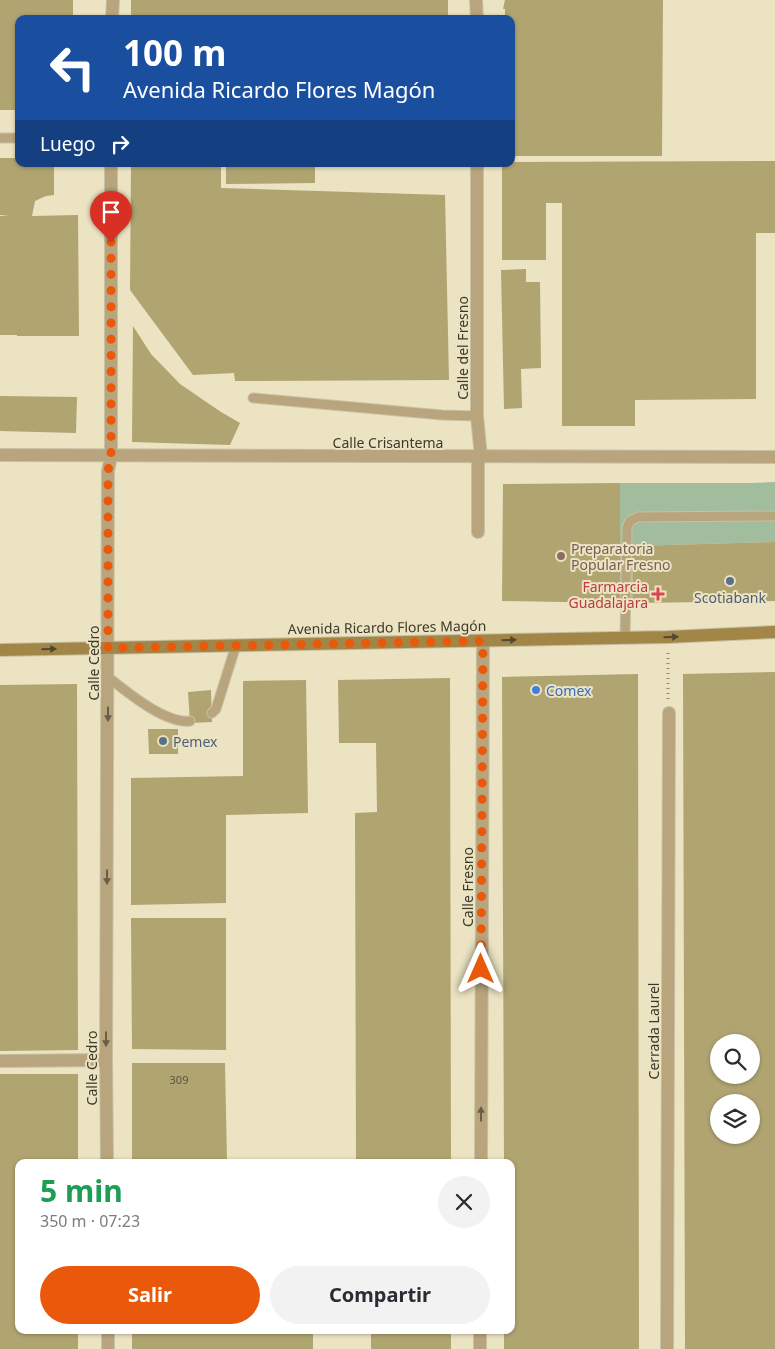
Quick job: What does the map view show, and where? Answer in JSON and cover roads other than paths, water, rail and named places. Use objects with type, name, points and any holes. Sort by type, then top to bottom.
[{"type":"main road","name":"Avenida Ricardo Flores Magón","points":[[0,650],[625,638],[775,632]]},
{"type":"street","points":[[112,15],[113,0]]},
{"type":"street","points":[[476,0],[476,15]]},
{"type":"street","name":"Calle Cedro","points":[[107,1159],[108,471],[111,456],[111,167]]},
{"type":"street","name":"Calle del Fresno","points":[[477,167],[477,416],[481,457],[478,462],[478,532]]},
{"type":"street","name":"Calle Crisantema","points":[[0,455],[775,458]]},
{"type":"street","name":"Calle Fresno","points":[[481,1159],[483,641]]},
{"type":"street","name":"Cerrada Laurel","points":[[667,1349],[668,713]]},
{"type":"street","points":[[0,1061],[106,1060]]},
{"type":"street","points":[[108,1334],[108,1349]]},
{"type":"street","points":[[480,1334],[480,1349]]},
{"type":"lane","points":[[0,138],[15,138]]},
{"type":"lane","points":[[254,398],[442,416],[477,416]]},
{"type":"lane","points":[[625,638],[627,528],[630,521],[638,517],[775,516]]},
{"type":"lane","points":[[212,713],[216,709],[236,645]]},
{"type":"lane","points":[[108,677],[134,698],[160,713],[183,722],[190,721]]},
{"type":"place","name":"Preparatoria Popular Fresno","points":[[561,556]]},
{"type":"place","name":"Scotiabank","points":[[730,581]]},
{"type":"place","name":"Farmarcia Guadalajara","points":[[658,594]]},
{"type":"place","name":"Comex","points":[[536,690]]},
{"type":"place","name":"Pemex","points":[[163,741]]}]
